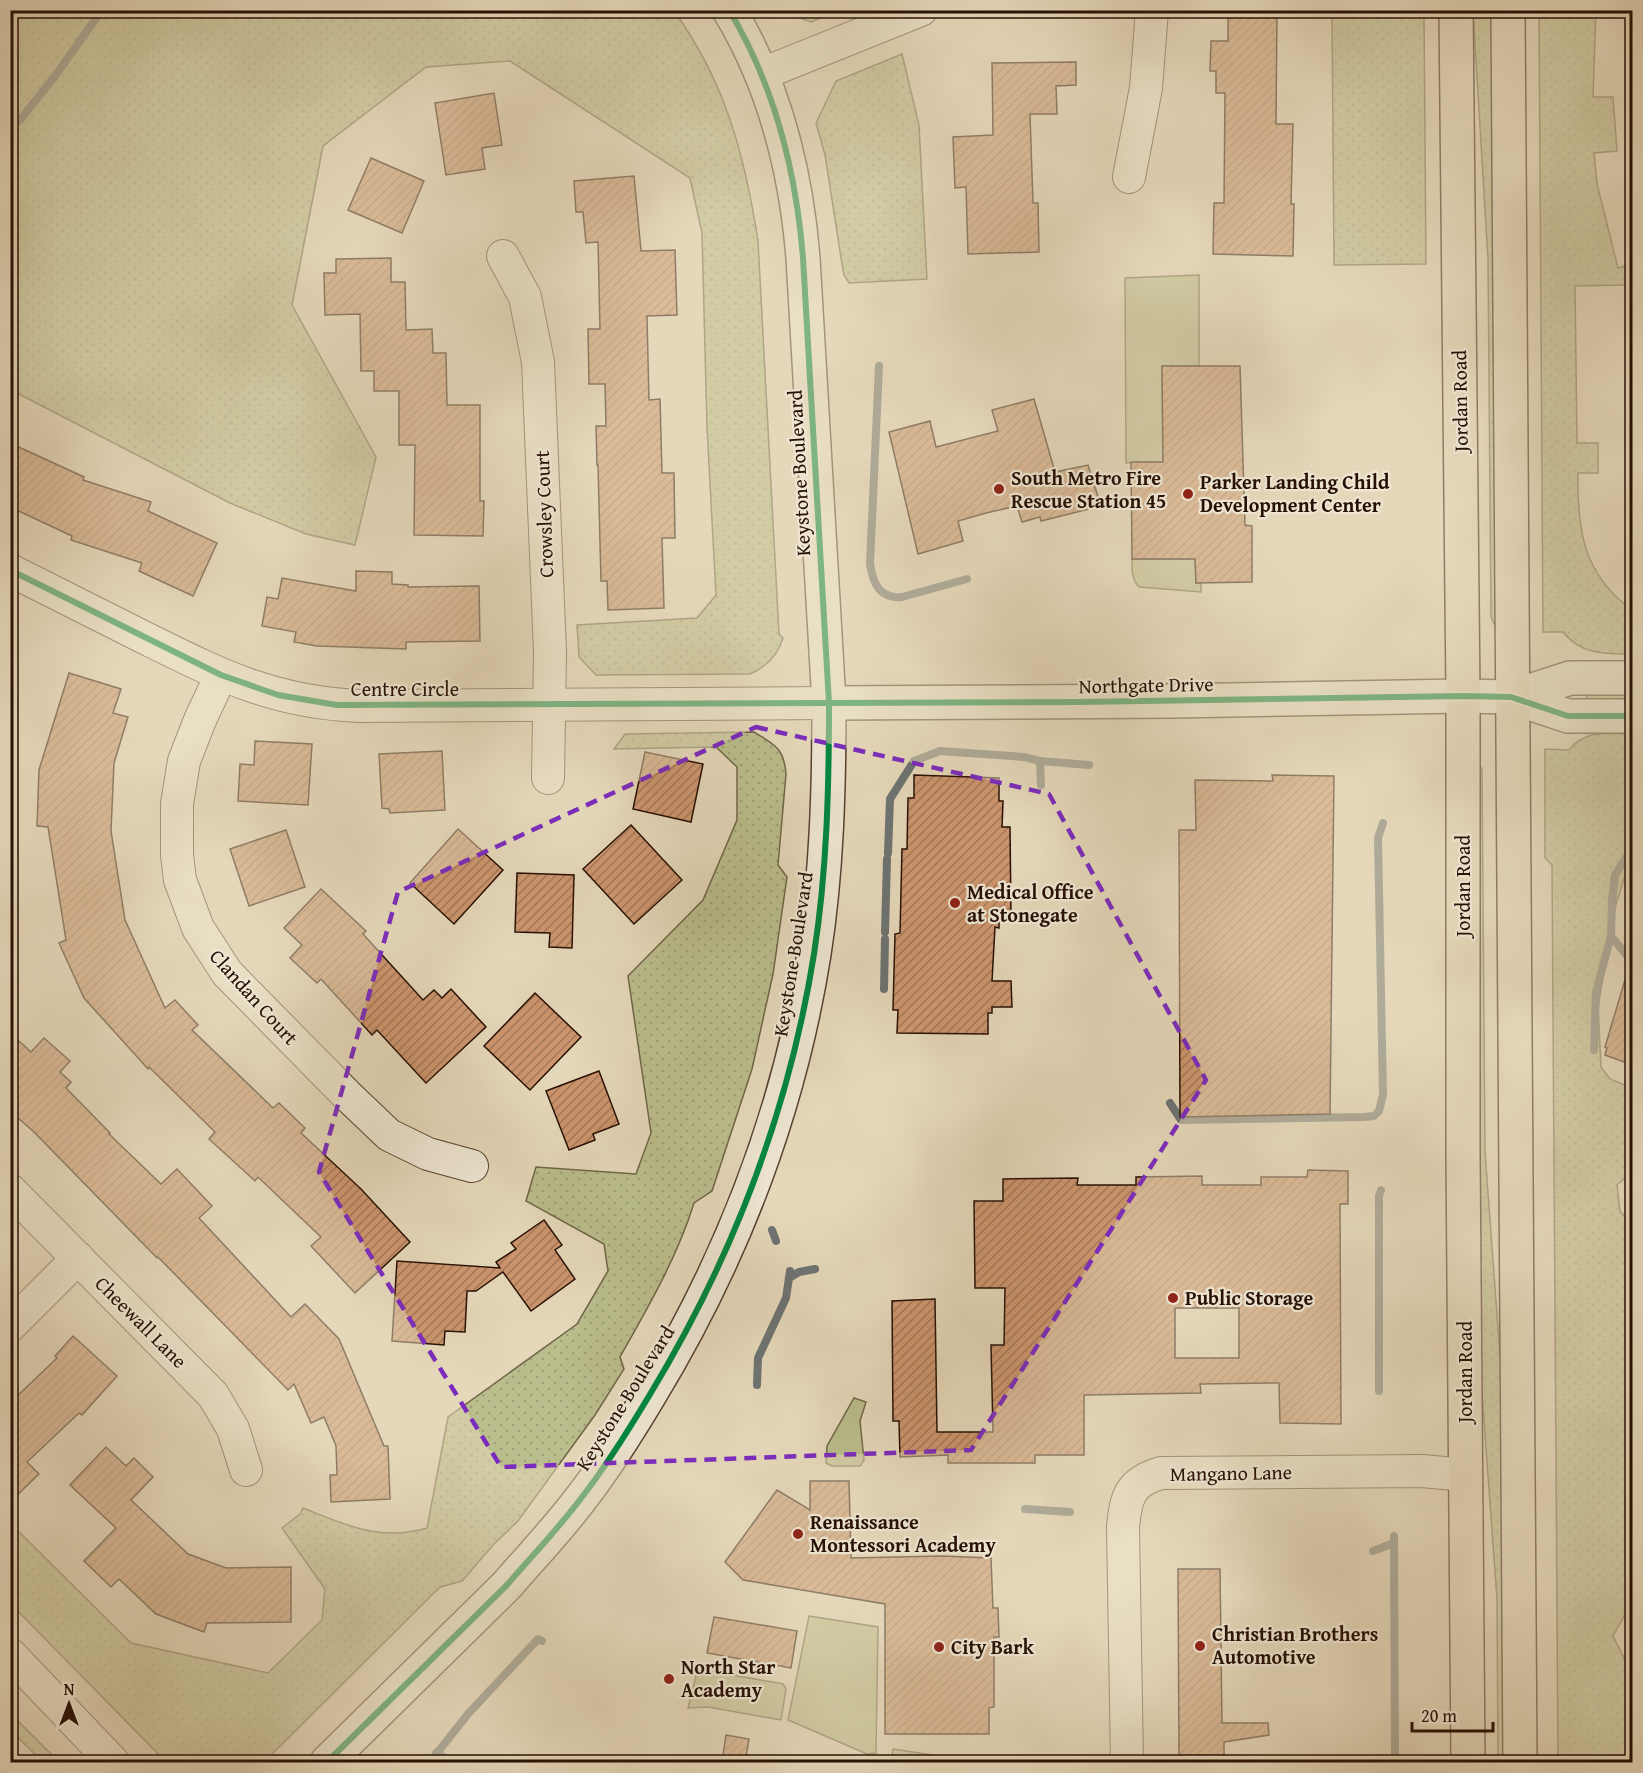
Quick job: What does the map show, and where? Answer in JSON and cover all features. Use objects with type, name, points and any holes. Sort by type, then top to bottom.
[{"type":"main road","name":"Jordan Road","points":[[1456,10],[1463,696],[1468,1762]]},
{"type":"main road","points":[[1508,10],[1520,1762]]},
{"type":"street","name":"Keystone Boulevard","points":[[327,1762],[507,1585],[583,1497],[612,1455],[664,1371],[710,1285],[762,1160],[790,1064],[808,990],[825,858],[829,783],[829,703],[800,220],[789,159],[776,111],[762,74],[729,10]]},
{"type":"street","points":[[762,74],[921,10]]},
{"type":"street","points":[[1129,177],[1146,88],[1152,10]]},
{"type":"street","name":"Crowsley Court","points":[[503,256],[525,297],[537,362],[550,705],[548,778]]},
{"type":"street","name":"Centre Circle","points":[[10,570],[220,675],[278,695],[337,705],[829,703]]},
{"type":"street","name":"Clandan Court","points":[[220,675],[184,761],[177,804],[177,855],[180,879],[198,928],[228,973],[389,1135],[428,1154],[472,1166]]},
{"type":"street","points":[[1511,697],[1570,678],[1632,678]]},
{"type":"street","points":[[1511,697],[1568,716],[1632,716]]},
{"type":"street","name":"Northgate Drive","points":[[829,703],[1511,697]]},
{"type":"street","name":"Cheewall Lane","points":[[10,1190],[213,1395],[233,1429],[246,1470]]},
{"type":"street","points":[[10,1326],[78,1258]]},
{"type":"street","name":"Mangano Lane","points":[[1127,1762],[1123,1527],[1129,1495],[1136,1485],[1146,1477],[1161,1473],[1422,1471],[1466,1475]]},
{"type":"street","points":[[10,1654],[113,1762]]},
{"type":"highlighted area","points":[[756,727],[1049,794],[1206,1080],[971,1450],[501,1467],[319,1172],[398,892]]},
{"type":"green space","points":[[10,11],[674,11],[692,37],[720,92],[747,179],[758,241],[779,634],[783,638],[771,660],[750,674],[596,675],[579,657],[577,625],[697,618],[716,595],[707,428],[702,233],[690,178],[510,61],[426,67],[323,146],[292,305],[376,457],[355,545],[306,534],[230,503],[11,390]]},
{"type":"green space","points":[[779,11],[839,11],[811,22]]},
{"type":"green space","points":[[1332,11],[1424,11],[1426,264],[1334,265]]},
{"type":"green space","points":[[1473,11],[1492,11],[1496,621],[1494,624],[1491,617],[1488,259]]},
{"type":"green space","points":[[1539,11],[1596,11],[1593,97],[1613,97],[1617,151],[1594,153],[1597,184],[1618,268],[1632,264],[1632,283],[1575,286],[1577,443],[1598,443],[1598,473],[1578,473],[1578,494],[1582,532],[1593,566],[1616,596],[1632,610],[1632,654],[1594,652],[1570,640],[1563,632],[1543,632]]},
{"type":"green space","points":[[902,54],[919,125],[927,279],[849,283],[844,275],[825,155],[816,123],[836,81]]},
{"type":"green space","points":[[1199,275],[1199,366],[1162,366],[1163,462],[1126,463],[1125,278]]},
{"type":"green space","points":[[1631,314],[1632,374],[1629,365],[1628,317]]},
{"type":"green space","points":[[1632,447],[1632,530],[1628,452]]},
{"type":"green space","points":[[1132,559],[1195,559],[1196,583],[1201,583],[1201,592],[1139,587],[1133,577]]},
{"type":"green space","points":[[1587,695],[1632,695],[1632,706],[1587,706]]},
{"type":"green space","points":[[754,732],[768,740],[781,753],[786,774],[778,865],[787,877],[773,974],[752,1069],[712,1191],[694,1203],[670,1263],[620,1357],[624,1369],[595,1415],[518,1521],[494,1544],[462,1581],[440,1587],[264,1762],[166,1762],[11,1604],[11,1524],[131,1643],[268,1673],[322,1620],[325,1589],[282,1528],[300,1514],[303,1508],[364,1530],[394,1533],[427,1528],[448,1417],[577,1324],[608,1271],[604,1244],[526,1201],[536,1167],[636,1174],[651,1133],[628,976],[703,900],[737,820],[737,767],[716,747],[614,749],[625,734]]},
{"type":"green space","points":[[1598,734],[1632,734],[1632,867],[1625,876],[1616,904],[1598,1006],[1601,1067],[1610,1079],[1632,1088],[1632,1172],[1617,1185],[1620,1211],[1632,1224],[1632,1602],[1613,1636],[1632,1674],[1632,1762],[1558,1762],[1552,865],[1545,858],[1545,749],[1569,750],[1582,739]]},
{"type":"green space","points":[[1480,765],[1482,769],[1485,1152],[1501,1369],[1504,1762],[1498,1762],[1497,1599],[1480,1366],[1477,766]]},
{"type":"green space","points":[[854,1398],[866,1402],[860,1421],[864,1460],[860,1466],[832,1466],[826,1463],[827,1446]]},
{"type":"green space","points":[[809,1616],[878,1627],[876,1753],[867,1754],[788,1720]]},
{"type":"green space","points":[[704,1670],[783,1684],[786,1689],[781,1720],[708,1707],[688,1708],[697,1672]]},
{"type":"green space","points":[[10,1714],[59,1762],[39,1762],[39,1758],[11,1731]]},
{"type":"green space","points":[[893,1749],[978,1762],[891,1762]]},
{"type":"building","points":[[1228,10],[1277,10],[1276,124],[1293,124],[1291,204],[1294,204],[1293,256],[1213,254],[1214,203],[1224,203],[1225,93],[1216,93],[1216,71],[1210,71],[1211,41],[1228,41]]},
{"type":"building","points":[[1076,62],[1076,85],[1056,86],[1057,114],[1030,114],[1033,203],[1038,203],[1039,252],[968,254],[966,187],[955,188],[953,137],[993,135],[992,63]]},
{"type":"building","points":[[494,93],[502,145],[482,148],[485,169],[446,175],[435,103]]},
{"type":"building","points":[[371,158],[424,181],[402,233],[348,210]]},
{"type":"building","points":[[634,176],[641,251],[675,250],[677,315],[647,316],[649,400],[660,399],[662,473],[674,473],[675,538],[662,538],[664,608],[608,610],[607,581],[601,581],[596,426],[606,426],[605,384],[589,384],[588,329],[600,329],[598,242],[586,243],[583,212],[576,212],[574,181]]},
{"type":"building","points":[[391,258],[391,282],[405,282],[406,330],[432,329],[433,353],[446,353],[447,405],[480,405],[480,501],[484,501],[483,536],[414,535],[415,445],[399,445],[399,391],[374,391],[374,371],[361,371],[360,314],[325,315],[324,273],[336,273],[336,259]]},
{"type":"building","name":"Parker Landing Child Development Center","points":[[1162,366],[1240,366],[1245,525],[1252,526],[1252,582],[1196,583],[1195,559],[1132,559],[1131,462],[1163,462]]},
{"type":"building","name":"South Metro Fire Rescue Station 45","points":[[1034,399],[1055,472],[1088,465],[1101,506],[1041,521],[1040,517],[1022,522],[1017,506],[986,513],[958,521],[963,541],[918,554],[889,432],[930,421],[936,447],[998,431],[992,410]]},
{"type":"building","points":[[10,443],[84,477],[83,480],[151,502],[148,511],[217,543],[193,596],[139,571],[142,563],[71,540],[72,536],[10,507]]},
{"type":"building","points":[[356,571],[392,572],[392,584],[408,585],[408,587],[479,586],[480,641],[406,642],[406,649],[317,646],[294,642],[296,632],[262,626],[267,597],[278,599],[282,578],[356,591]]},
{"type":"building","points":[[69,673],[121,689],[113,713],[128,717],[114,763],[111,831],[125,920],[165,1008],[175,1000],[198,1025],[192,1030],[273,1108],[279,1103],[305,1128],[301,1133],[361,1189],[410,1242],[355,1293],[311,1246],[321,1237],[258,1177],[255,1181],[209,1139],[215,1132],[149,1067],[148,1069],[84,998],[59,943],[66,940],[48,827],[37,826],[39,770]]},
{"type":"building","points":[[255,741],[312,744],[308,805],[238,801],[240,764],[254,765]]},
{"type":"building","points":[[442,751],[445,810],[390,813],[389,809],[382,808],[379,754]]},
{"type":"building","points":[[645,752],[703,764],[691,822],[633,809]]},
{"type":"building","name":"Medical Office at Stonegate","points":[[914,775],[999,778],[999,801],[1003,801],[1002,827],[1010,827],[1011,917],[999,916],[999,928],[995,927],[992,981],[1011,981],[1012,1007],[992,1007],[992,1013],[988,1013],[988,1034],[897,1033],[898,1010],[893,1010],[895,934],[900,933],[902,849],[907,849],[908,798],[914,798]]},
{"type":"building","points":[[1272,775],[1334,776],[1330,1114],[1180,1117],[1179,830],[1196,830],[1195,780],[1273,781]]},
{"type":"building","points":[[631,825],[682,880],[634,924],[583,869]]},
{"type":"building","points":[[458,829],[503,870],[454,924],[410,883]]},
{"type":"building","points":[[286,830],[305,887],[249,906],[230,849]]},
{"type":"building","points":[[517,873],[574,875],[572,948],[549,947],[550,933],[515,932]]},
{"type":"building","points":[[321,889],[366,931],[363,934],[423,1000],[434,990],[442,998],[451,989],[486,1027],[426,1083],[377,1030],[372,1035],[321,979],[317,983],[290,958],[302,945],[284,928]]},
{"type":"building","points":[[1627,973],[1632,974],[1632,1065],[1605,1055],[1607,1048],[1605,1047]]},
{"type":"building","points":[[535,993],[581,1037],[530,1090],[484,1046]]},
{"type":"building","points":[[10,1033],[31,1052],[44,1038],[70,1061],[60,1072],[71,1082],[66,1088],[109,1134],[161,1184],[177,1169],[212,1206],[199,1218],[291,1317],[305,1304],[339,1339],[384,1446],[388,1446],[390,1499],[331,1502],[330,1475],[337,1475],[336,1446],[324,1417],[311,1423],[294,1384],[288,1390],[34,1132],[10,1111]]},
{"type":"building","points":[[599,1071],[619,1124],[593,1134],[595,1140],[569,1150],[546,1091]]},
{"type":"building","name":"Public Storage","points":[[1308,1170],[1348,1171],[1348,1204],[1340,1204],[1341,1424],[1280,1423],[1279,1383],[1200,1384],[1201,1393],[1084,1395],[1084,1455],[1035,1455],[1035,1463],[948,1463],[948,1455],[900,1457],[899,1421],[893,1421],[892,1301],[935,1299],[937,1432],[993,1432],[991,1345],[1004,1345],[1005,1288],[975,1288],[974,1201],[1003,1201],[1003,1179],[1078,1178],[1077,1185],[1136,1185],[1136,1177],[1202,1176],[1202,1185],[1261,1185],[1261,1177],[1307,1177]],"holes":[[[1175,1308],[1239,1308],[1239,1358],[1175,1358]]]},
{"type":"building","points":[[544,1220],[562,1245],[555,1250],[575,1279],[531,1311],[503,1272],[476,1291],[467,1291],[465,1332],[445,1331],[444,1345],[392,1341],[397,1261],[500,1268],[496,1262],[516,1249],[511,1243]]},
{"type":"building","points":[[73,1336],[117,1376],[82,1415],[79,1413],[27,1462],[39,1474],[10,1502],[10,1403],[57,1358],[55,1356]]},
{"type":"building","points":[[106,1447],[126,1466],[134,1458],[153,1477],[131,1500],[188,1554],[226,1568],[291,1567],[291,1622],[207,1623],[204,1632],[156,1614],[119,1579],[111,1587],[84,1561],[116,1528],[70,1485]]},
{"type":"building","name":"City Bark","points":[[810,1481],[849,1481],[851,1558],[942,1556],[991,1558],[993,1608],[998,1608],[999,1637],[994,1637],[994,1707],[989,1708],[989,1734],[885,1734],[885,1604],[743,1580],[725,1562],[777,1490],[810,1510]]},
{"type":"building","name":"Christian Brothers Automotive","points":[[1178,1569],[1220,1569],[1222,1723],[1268,1723],[1269,1735],[1224,1742],[1224,1755],[1179,1755]]},
{"type":"building","points":[[714,1617],[797,1631],[791,1668],[707,1653]]},
{"type":"building","points":[[726,1735],[749,1739],[745,1762],[722,1762]]},
{"type":"waterway","points":[[10,126],[20,120],[55,76],[102,10]]},
{"type":"waterway","points":[[879,366],[870,564],[873,578],[883,593],[894,597],[902,597],[967,579]]},
{"type":"waterway","points":[[888,853],[890,799],[914,761],[940,751],[1024,757],[1040,761],[1089,765]]},
{"type":"waterway","points":[[1040,761],[1041,785]]},
{"type":"waterway","points":[[1170,1103],[1181,1120],[1364,1117],[1374,1116],[1379,1111],[1383,1095],[1378,838],[1383,823]]},
{"type":"waterway","points":[[1628,957],[1611,936],[1612,900],[1615,875],[1632,848]]},
{"type":"waterway","points":[[885,932],[887,859]]},
{"type":"waterway","points":[[1594,1050],[1596,992],[1611,936]]},
{"type":"waterway","points":[[884,989],[885,939]]},
{"type":"waterway","points":[[1379,1391],[1379,1196],[1381,1190]]},
{"type":"waterway","points":[[772,1230],[776,1241]]},
{"type":"waterway","points":[[789,1278],[799,1272],[815,1269]]},
{"type":"waterway","points":[[757,1385],[758,1358],[786,1298],[790,1271]]},
{"type":"waterway","points":[[1025,1509],[1070,1512]]},
{"type":"waterway","points":[[1394,1536],[1395,1762]]},
{"type":"waterway","points":[[1373,1551],[1394,1543]]},
{"type":"waterway","points":[[430,1762],[468,1714],[538,1639],[542,1641]]},
{"type":"waterway","points":[[436,1753],[453,1762]]},
{"type":"cycle path","points":[[327,1762],[507,1585],[555,1531],[600,1473],[625,1435],[679,1345],[731,1238],[772,1127],[803,1013],[814,954],[824,860],[828,797],[829,703],[803,258],[795,193],[781,130],[759,69],[729,10]]},
{"type":"cycle path","points":[[10,570],[221,675],[278,695],[337,705],[1079,702],[1463,696],[1511,697],[1568,716],[1632,716]]},
{"type":"place","name":"South Metro Fire Rescue Station 45","points":[[999,489]]},
{"type":"place","name":"Parker Landing Child Development Center","points":[[1188,494]]},
{"type":"place","name":"Medical Office at Stonegate","points":[[955,903]]},
{"type":"place","name":"Public Storage","points":[[1173,1298]]},
{"type":"place","name":"Renaissance Montessori Academy","points":[[798,1534]]},
{"type":"place","name":"Christian Brothers Automotive","points":[[1200,1646]]},
{"type":"place","name":"City Bark","points":[[939,1647]]},
{"type":"place","name":"North Star Academy","points":[[669,1679]]}]
